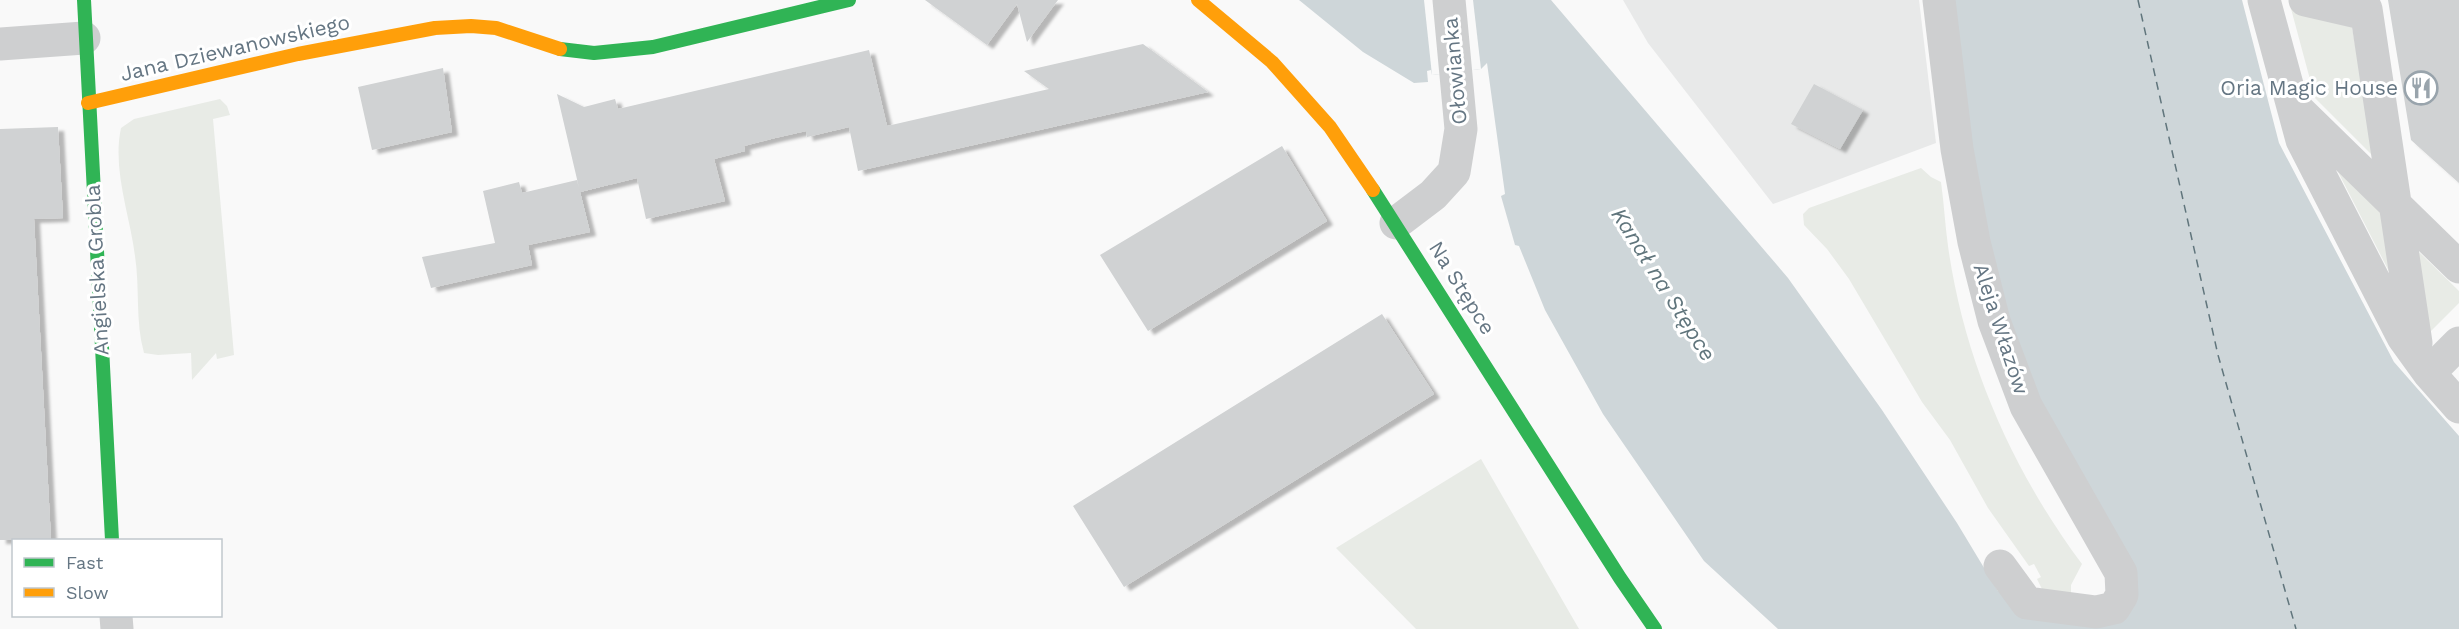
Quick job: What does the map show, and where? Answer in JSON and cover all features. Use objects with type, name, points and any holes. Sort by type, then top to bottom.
[{"type":"street","name":"Angielska Grobla","points":[[84,0],[84,38],[112,539]]},
{"type":"street","name":"Jana Dziewanowskiego","points":[[88,103],[237,66],[418,29],[491,26],[508,29],[559,49],[590,53],[624,51],[653,47],[849,0]]},
{"type":"street","name":"Na Stępce","points":[[1198,0],[1272,62],[1325,121],[1396,223],[1620,578],[1655,629]]},
{"type":"street","name":"Ołowianka","points":[[1396,223],[1433,195],[1454,172],[1461,129],[1449,0]]},
{"type":"street","name":"Aleja Włazów","points":[[1939,0],[1957,148],[1974,242],[1994,321],[2026,406],[2121,573],[2122,595],[2114,608],[2096,612],[2027,603],[2000,566]]},
{"type":"street","points":[[2264,0],[2302,140],[2403,337],[2459,407]]},
{"type":"street","points":[[2305,0],[2366,12],[2424,366]]},
{"type":"street","points":[[0,44],[84,38]]},
{"type":"street","points":[[2292,104],[2459,267]]},
{"type":"street","points":[[2424,366],[2459,344]]},
{"type":"shaded area","points":[[1623,0],[1919,0],[1936,143],[1773,204],[1648,43]]},
{"type":"shaded area","points":[[2290,5],[2351,21],[2374,157],[2315,98]]},
{"type":"shaded area","points":[[220,99],[227,106],[230,115],[213,119],[234,355],[217,359],[216,353],[192,380],[191,353],[158,355],[144,353],[141,341],[133,240],[120,176],[119,144],[121,128],[134,119]]},
{"type":"shaded area","points":[[2335,166],[2385,215],[2395,283]]},
{"type":"shaded area","points":[[1921,168],[1941,182],[1948,246],[1956,289],[1979,373],[1995,414],[2034,492],[2082,564],[2071,585],[2071,596],[2042,589],[2037,579],[2041,577],[2034,564],[2029,566],[1988,508],[1950,440],[1922,402],[1849,279],[1827,249],[1804,225],[1803,214],[1809,208]]},
{"type":"shaded area","points":[[2416,249],[2459,291],[2459,303],[2428,334]]},
{"type":"shaded area","points":[[1481,459],[1579,629],[1416,629],[1336,548]]},
{"type":"water","name":"Kanał na Stępce","points":[[1299,0],[1551,0],[1788,278],[1882,410],[1957,523],[1998,591],[2129,611],[2003,318],[1963,115],[1952,0],[2242,0],[2279,143],[2394,362],[2459,436],[2459,629],[1778,629],[1704,561],[1603,414],[1545,310],[1519,246],[1515,245],[1501,196],[1505,194],[1487,63],[1481,69],[1432,75],[1431,70],[1427,71],[1428,82],[1414,83],[1363,52]]},
{"type":"pier","points":[[1424,0],[1473,0],[1481,69],[1432,75]]},
{"type":"building","points":[[925,0],[1058,0],[1027,42],[1017,4],[987,45]]},
{"type":"building","points":[[2388,0],[2459,0],[2459,183],[2411,140]]},
{"type":"building","points":[[1143,44],[1208,92],[858,171],[849,127],[807,137],[806,131],[775,138],[744,146],[745,151],[714,159],[725,201],[646,219],[637,178],[580,192],[557,94],[584,107],[615,99],[618,109],[869,50],[887,126],[1049,89],[1024,71]]},
{"type":"building","points":[[443,68],[452,132],[372,150],[358,87]]},
{"type":"building","points":[[1814,84],[1863,110],[1840,149],[1791,124]]},
{"type":"building","points":[[58,127],[63,218],[34,219],[51,539],[0,540],[0,129]]},
{"type":"building","points":[[1282,146],[1327,221],[1148,331],[1100,255]]},
{"type":"building","points":[[577,180],[590,232],[528,245],[532,265],[431,288],[422,257],[495,243],[483,191],[519,182],[522,193]]},
{"type":"building","points":[[1382,314],[1434,394],[1124,587],[1073,506]]},
{"type":"ferry route","points":[[2138,0],[2218,355],[2296,629]]},
{"type":"traffic: fast","points":[[84,0],[112,539]]},
{"type":"traffic: fast","points":[[560,49],[594,53],[653,47],[849,0]]},
{"type":"traffic: fast","points":[[1373,190],[1620,578],[1655,629]]},
{"type":"traffic: slow","points":[[1198,0],[1272,62],[1330,127],[1373,190]]},
{"type":"traffic: slow","points":[[88,103],[298,54],[435,28],[471,26],[496,28],[560,49]]},
{"type":"place","name":"Oria Magic House","points":[[2421,88]]}]
